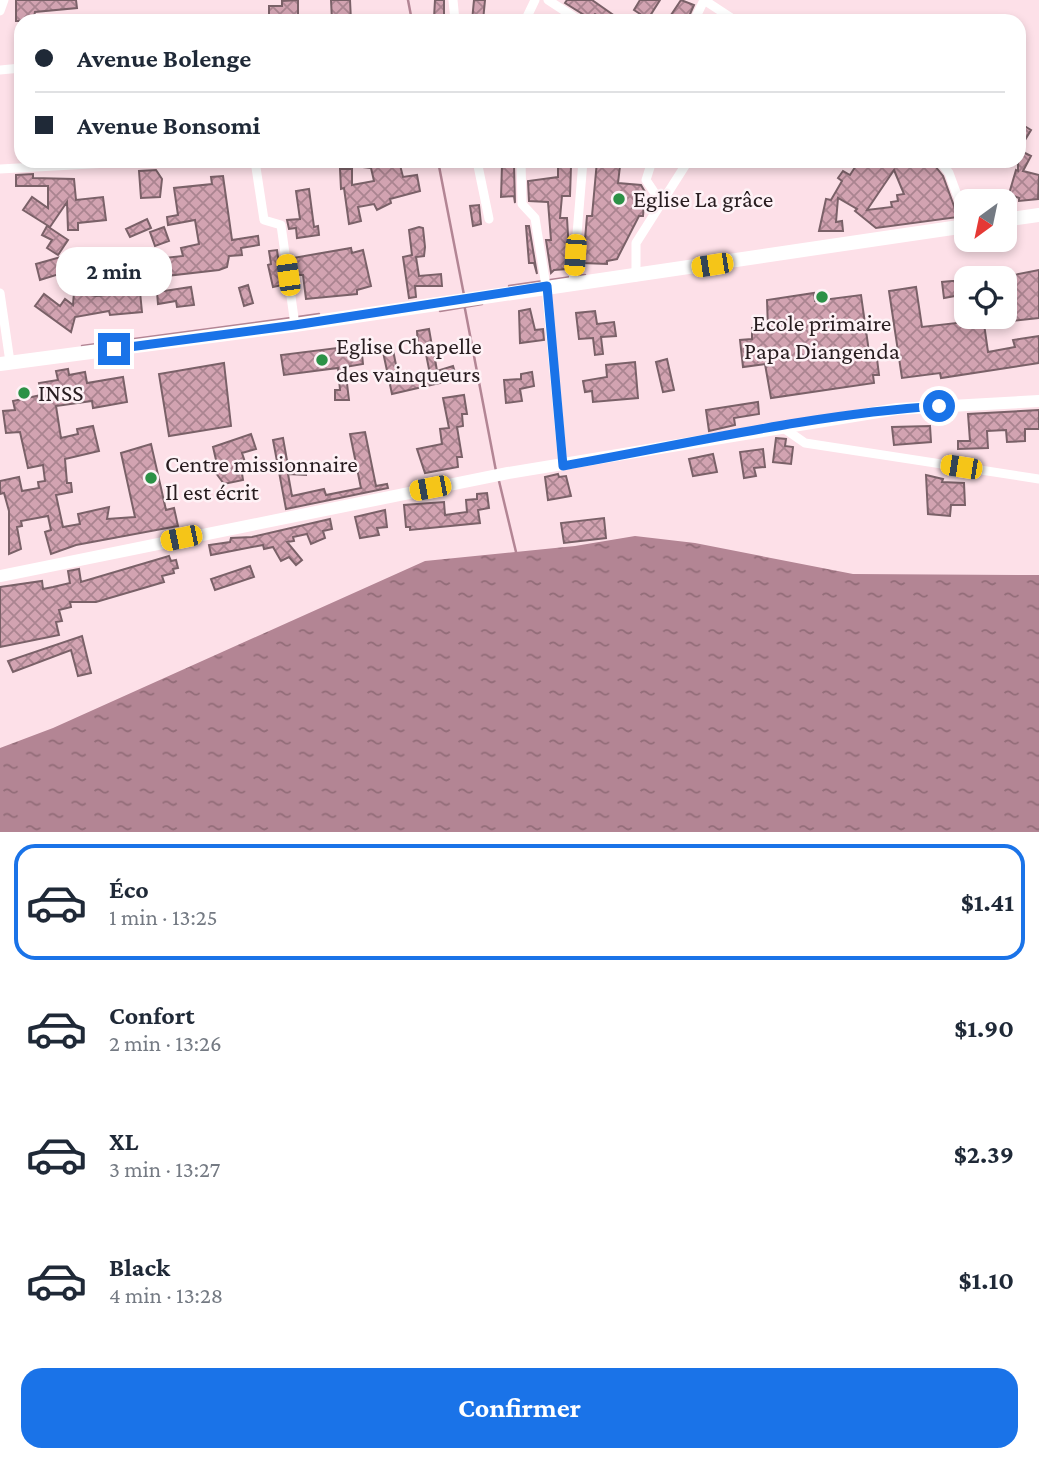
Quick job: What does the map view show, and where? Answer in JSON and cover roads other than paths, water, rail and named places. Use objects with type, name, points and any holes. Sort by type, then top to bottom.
[{"type":"main road","points":[[1017,218],[1039,215]]},
{"type":"main road","points":[[5,363],[295,325],[954,228]]},
{"type":"street","points":[[0,10],[4,0]]},
{"type":"street","points":[[548,0],[569,14]]},
{"type":"street","points":[[704,0],[725,14]]},
{"type":"street","points":[[0,169],[18,168]]},
{"type":"street","points":[[256,168],[264,220],[281,225],[295,325]]},
{"type":"street","points":[[478,168],[489,219]]},
{"type":"street","points":[[521,168],[522,204],[535,218],[547,286],[563,466]]},
{"type":"street","points":[[573,283],[582,168]]},
{"type":"street","points":[[650,168],[646,180],[660,201]]},
{"type":"street","points":[[636,276],[636,243],[683,168]]},
{"type":"street","points":[[945,168],[955,189]]},
{"type":"street","points":[[0,293],[5,363]]},
{"type":"street","points":[[0,576],[508,473],[897,409],[1039,401]]},
{"type":"street","points":[[782,427],[805,443],[1039,479]]},
{"type":"water","points":[[635,536],[695,543],[853,574],[1039,575],[1039,832],[0,832],[0,748],[53,728],[425,561],[575,546]]},
{"type":"waterway","points":[[408,0],[411,14]]},
{"type":"waterway","points":[[439,168],[464,295]]},
{"type":"waterway","points":[[509,286],[585,275]]},
{"type":"waterway","points":[[440,311],[482,304]]},
{"type":"waterway","points":[[465,309],[496,471]]},
{"type":"waterway","points":[[298,317],[319,314]]},
{"type":"waterway","points":[[82,346],[291,318]]},
{"type":"waterway","points":[[499,481],[516,552]]},
{"type":"place","name":"Eglise La grâce","points":[[619,199]]},
{"type":"place","name":"Ecole primaire Papa Diangenda","points":[[822,297]]},
{"type":"place","name":"Eglise Chapelle des vainqueurs","points":[[322,360]]},
{"type":"place","name":"INSS","points":[[24,393]]},
{"type":"place","name":"Centre missionnaire Il est écrit","points":[[151,478]]}]
